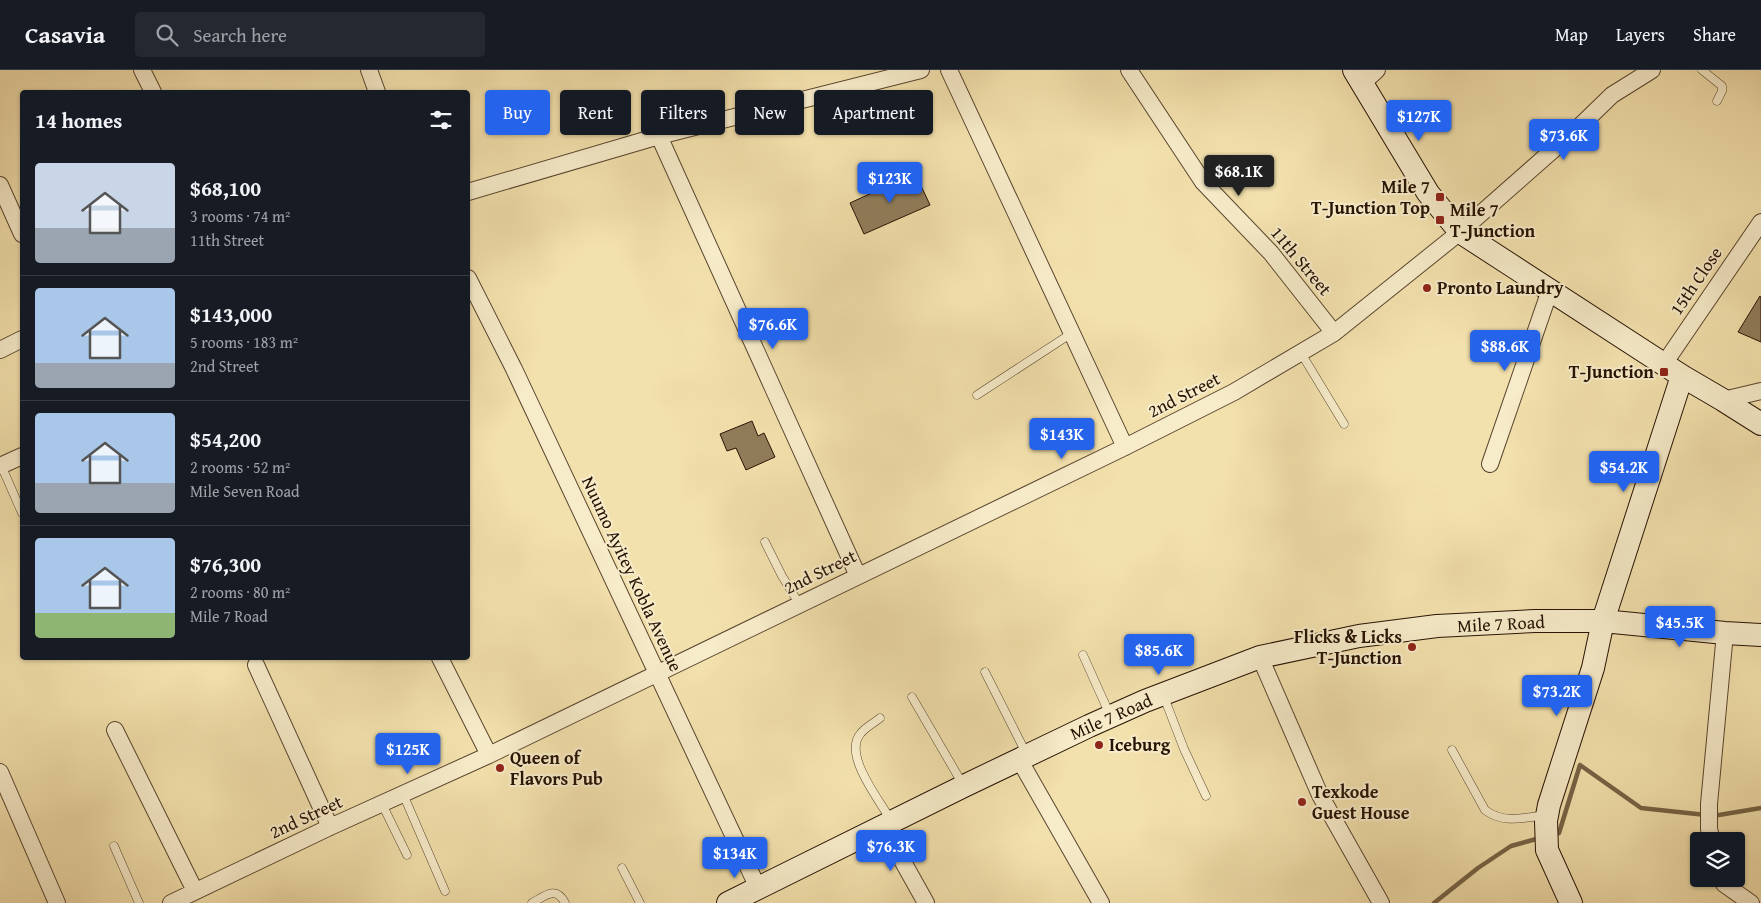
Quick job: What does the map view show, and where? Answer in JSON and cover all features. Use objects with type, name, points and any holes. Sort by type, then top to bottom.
[{"type":"street","points":[[142,70],[152,90]]},
{"type":"street","points":[[369,70],[376,90]]},
{"type":"street","points":[[470,191],[660,136],[921,70]]},
{"type":"street","points":[[949,70],[1125,447]]},
{"type":"street","name":"11th Street","points":[[1129,70],[1203,182],[1271,253],[1334,333]]},
{"type":"street","name":"2nd Street","points":[[171,903],[330,827],[490,755],[1125,447],[1234,392],[1334,333],[1460,232],[1578,128],[1612,95],[1652,70]]},
{"type":"street","points":[[1364,75],[1428,193],[1460,232],[1673,370],[1761,424]]},
{"type":"street","points":[[660,136],[858,576]]},
{"type":"street","points":[[0,186],[20,230]]},
{"type":"street","name":"15th Close","points":[[1673,370],[1761,222]]},
{"type":"street","name":"Nuumo Ayitey Kobla Avenue","points":[[470,282],[514,369],[657,674],[742,898]]},
{"type":"street","points":[[1490,464],[1550,290]]},
{"type":"street","points":[[0,350],[20,340]]},
{"type":"street","points":[[1571,903],[1547,850],[1547,817],[1555,782],[1593,668],[1603,621],[1673,370]]},
{"type":"street","points":[[1723,400],[1761,391]]},
{"type":"street","points":[[0,466],[20,457]]},
{"type":"street","name":"Mile 7 Road","points":[[742,898],[1023,757],[1163,695],[1260,657],[1359,636],[1428,627],[1536,621],[1603,621],[1761,635]]},
{"type":"street","points":[[1710,832],[1709,804],[1725,633]]},
{"type":"street","points":[[1260,657],[1320,795],[1381,903]]},
{"type":"street","points":[[441,660],[490,755]]},
{"type":"street","points":[[256,665],[330,827]]},
{"type":"street","points":[[115,730],[195,891]]},
{"type":"street","points":[[1023,757],[1101,903]]},
{"type":"street","points":[[0,772],[57,903]]},
{"type":"street","points":[[888,824],[926,903]]},
{"type":"street","points":[[1728,887],[1751,903]]},
{"type":"lane","points":[[1702,70],[1722,86],[1722,91],[1717,101]]},
{"type":"lane","points":[[977,395],[1072,333]]},
{"type":"lane","points":[[1301,353],[1344,424]]},
{"type":"lane","points":[[0,466],[20,509]]},
{"type":"lane","points":[[764,542],[800,605]]},
{"type":"lane","points":[[1083,656],[1111,717]]},
{"type":"lane","points":[[985,672],[1023,757]]},
{"type":"lane","points":[[1163,695],[1184,749],[1206,796]]},
{"type":"lane","points":[[912,697],[964,786]]},
{"type":"lane","points":[[880,718],[861,733],[856,743],[855,751],[860,769],[888,824]]},
{"type":"lane","points":[[1452,750],[1485,810],[1494,817],[1521,819],[1547,817]]},
{"type":"lane","points":[[403,794],[445,891]]},
{"type":"lane","points":[[382,804],[407,855]]},
{"type":"lane","points":[[114,846],[139,903]]},
{"type":"lane","points":[[622,868],[640,903]]},
{"type":"lane","points":[[532,903],[558,893],[562,896],[565,903]]},
{"type":"building","points":[[915,173],[930,205],[864,234],[850,203]]},
{"type":"building","points":[[1760,296],[1761,298],[1761,342],[1738,332]]},
{"type":"building","points":[[752,421],[758,436],[764,433],[775,457],[746,470],[736,448],[727,451],[720,434]]},
{"type":"waterway","points":[[1552,835],[1559,833],[1580,765],[1641,808],[1706,815]]},
{"type":"waterway","points":[[1713,816],[1761,808]]},
{"type":"waterway","points":[[1434,903],[1478,868],[1511,846],[1540,838]]},
{"type":"place","name":"Mile 7 T-Junction Top","points":[[1440,197]]},
{"type":"place","name":"Mile 7 T-Junction","points":[[1440,220]]},
{"type":"place","name":"Pronto Laundry","points":[[1427,288]]},
{"type":"place","name":"T-Junction","points":[[1664,372]]},
{"type":"place","name":"Flicks & Licks T-Junction","points":[[1412,647]]},
{"type":"place","name":"Iceburg","points":[[1099,745]]},
{"type":"place","name":"Queen of Flavors Pub","points":[[500,768]]},
{"type":"place","name":"Texkode Guest House","points":[[1302,802]]}]
